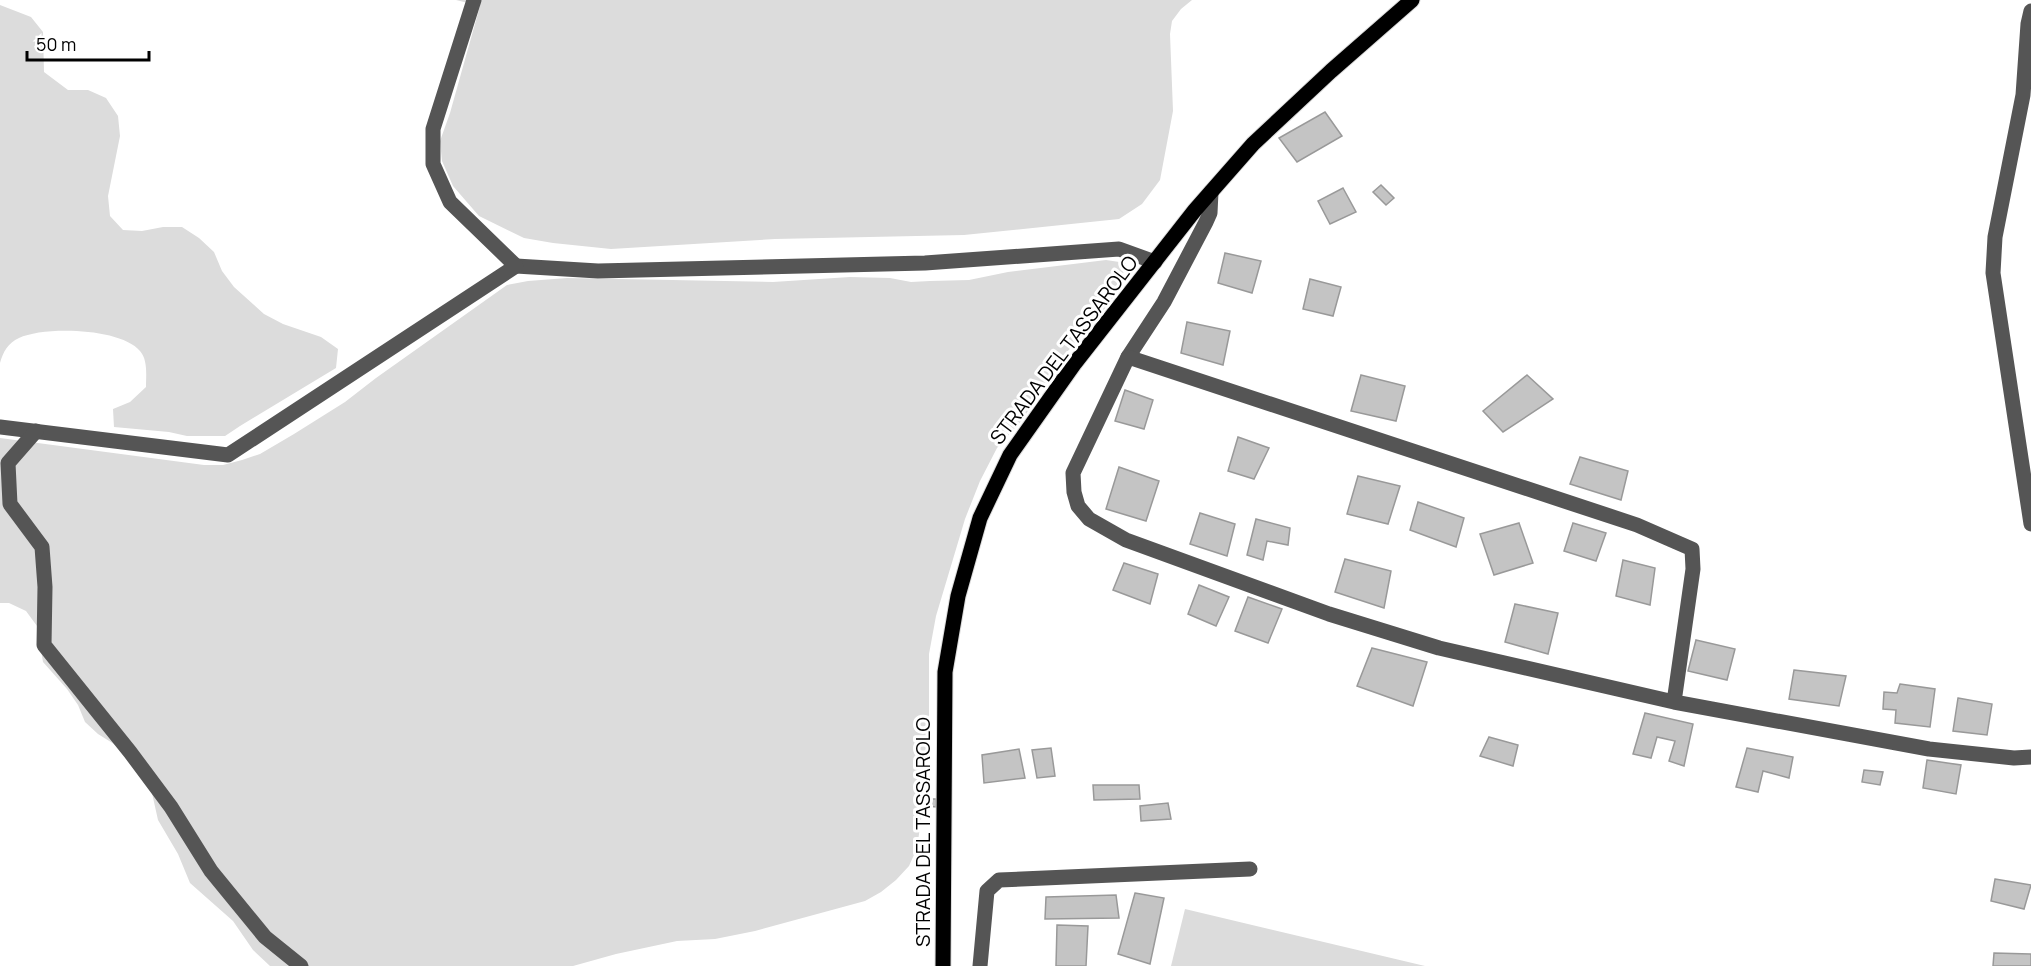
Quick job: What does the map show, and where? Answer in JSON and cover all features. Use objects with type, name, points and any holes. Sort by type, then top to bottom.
[{"type":"main road","name":"STRADA DEL TASSAROLO","points":[[943,966],[945,672],[958,596],[980,518],[1010,455],[1075,363],[1252,144],[1412,0]]},
{"type":"street","points":[[474,0],[434,129],[433,164],[450,202],[516,266]]},
{"type":"street","points":[[2031,11],[2023,95],[1995,237],[1993,273],[2031,524]]},
{"type":"street","points":[[1211,192],[1210,213],[1206,222],[1164,302],[1128,357],[1073,474],[1078,506],[1089,519],[1126,540],[1329,614],[1439,648],[1674,702],[1929,749],[2014,758],[2031,757]]},
{"type":"street","points":[[0,427],[228,456],[516,266],[598,271],[925,263],[1119,249],[1155,262]]},
{"type":"street","points":[[1128,357],[1637,525],[1692,549],[1693,569],[1674,702]]},
{"type":"street","points":[[36,431],[8,463],[10,504],[42,547],[45,588],[44,645],[171,807],[211,871],[265,937],[301,966]]},
{"type":"street","points":[[980,966],[987,891],[999,880],[1250,869]]},
{"type":"shaded area","points":[[456,0],[1192,0],[1172,21],[1170,34],[1173,111],[1160,180],[1142,204],[1119,219],[964,235],[775,239],[611,249],[524,238],[479,216],[453,186],[442,161],[440,141],[480,6]]},
{"type":"shaded area","points":[[0,5],[31,17],[43,32],[44,72],[68,90],[88,90],[106,98],[118,116],[120,136],[108,196],[110,216],[123,230],[142,231],[163,227],[182,227],[199,238],[214,252],[222,271],[234,287],[264,314],[283,324],[321,337],[338,349],[336,368],[225,436],[187,436],[114,427],[113,409],[130,402],[146,387],[143,355],[130,343],[82,331],[31,334],[12,342],[4,352],[0,363]]},
{"type":"shaded area","points":[[1106,260],[1126,263],[1121,281],[1112,299],[1089,329],[1064,355],[1022,420],[997,448],[980,481],[965,519],[936,616],[929,654],[925,792],[917,848],[909,866],[896,880],[865,901],[755,931],[715,939],[677,941],[573,966],[270,966],[253,950],[233,921],[190,883],[178,854],[158,820],[150,784],[130,754],[98,734],[85,722],[78,705],[67,689],[43,662],[37,626],[26,611],[9,603],[0,603],[0,438],[204,465],[223,465],[242,460],[260,454],[345,402],[507,285],[528,281],[567,278],[773,282],[850,277],[890,278],[911,282],[969,280],[1008,272]]},
{"type":"shaded area","points":[[1185,909],[1425,966],[1171,966]]},
{"type":"building","points":[[1325,112],[1342,136],[1297,162],[1279,138]]},
{"type":"building","points":[[1381,185],[1394,198],[1386,205],[1373,192]]},
{"type":"building","points":[[1343,188],[1356,212],[1330,224],[1318,201]]},
{"type":"building","points":[[1225,253],[1261,261],[1252,293],[1218,283]]},
{"type":"building","points":[[1310,279],[1341,287],[1333,316],[1303,309]]},
{"type":"building","points":[[1187,322],[1230,331],[1223,365],[1181,353]]},
{"type":"building","points":[[1361,375],[1405,386],[1396,421],[1351,411]]},
{"type":"building","points":[[1527,375],[1553,399],[1503,432],[1483,411]]},
{"type":"building","points":[[1125,390],[1153,400],[1144,429],[1115,421]]},
{"type":"building","points":[[1238,437],[1269,448],[1254,479],[1228,471]]},
{"type":"building","points":[[1580,457],[1628,471],[1621,500],[1570,484]]},
{"type":"building","points":[[1119,467],[1159,481],[1146,521],[1106,509]]},
{"type":"building","points":[[1358,476],[1400,486],[1388,524],[1347,514]]},
{"type":"building","points":[[1418,502],[1464,518],[1456,547],[1410,530]]},
{"type":"building","points":[[1200,513],[1235,524],[1227,556],[1190,544]]},
{"type":"building","points":[[1256,519],[1290,528],[1288,545],[1267,541],[1263,560],[1247,555]]},
{"type":"building","points":[[1519,523],[1533,563],[1494,575],[1480,534]]},
{"type":"building","points":[[1573,523],[1606,533],[1596,561],[1564,551]]},
{"type":"building","points":[[1345,559],[1391,571],[1384,608],[1335,592]]},
{"type":"building","points":[[1623,560],[1655,568],[1650,605],[1616,596]]},
{"type":"building","points":[[1124,563],[1158,574],[1150,604],[1113,590]]},
{"type":"building","points":[[1199,585],[1229,597],[1216,626],[1188,614]]},
{"type":"building","points":[[1248,597],[1282,609],[1268,643],[1235,631]]},
{"type":"building","points":[[1515,604],[1558,613],[1548,654],[1505,642]]},
{"type":"building","points":[[1696,640],[1735,649],[1727,680],[1688,671]]},
{"type":"building","points":[[1372,648],[1427,662],[1413,706],[1357,686]]},
{"type":"building","points":[[1794,670],[1846,676],[1839,706],[1789,699]]},
{"type":"building","points":[[1900,684],[1935,689],[1930,727],[1895,723],[1896,710],[1883,709],[1884,692],[1897,693]]},
{"type":"building","points":[[1958,698],[1992,704],[1987,735],[1953,731]]},
{"type":"building","points":[[1645,713],[1693,724],[1684,766],[1669,761],[1675,741],[1657,737],[1651,758],[1633,754]]},
{"type":"building","points":[[1489,737],[1518,745],[1513,766],[1480,756]]},
{"type":"building","points":[[1051,748],[1055,776],[1037,778],[1032,750]]},
{"type":"building","points":[[1747,748],[1793,757],[1789,778],[1763,771],[1758,792],[1736,787]]},
{"type":"building","points":[[1019,749],[1025,778],[984,783],[982,755]]},
{"type":"building","points":[[1927,760],[1961,765],[1956,794],[1923,788]]},
{"type":"building","points":[[1864,770],[1883,772],[1880,785],[1862,782]]},
{"type":"building","points":[[1093,785],[1139,785],[1140,799],[1094,800]]},
{"type":"building","points":[[928,799],[936,799],[936,807],[927,806]]},
{"type":"building","points":[[1168,803],[1171,819],[1141,821],[1140,806]]},
{"type":"building","points":[[1995,879],[2031,885],[2024,909],[1991,901]]},
{"type":"building","points":[[1135,893],[1164,898],[1150,964],[1118,954]]},
{"type":"building","points":[[1116,895],[1119,918],[1045,919],[1046,897]]},
{"type":"building","points":[[1057,925],[1088,926],[1086,966],[1056,966]]},
{"type":"building","points":[[1994,953],[2031,954],[2031,966],[1993,966]]}]
